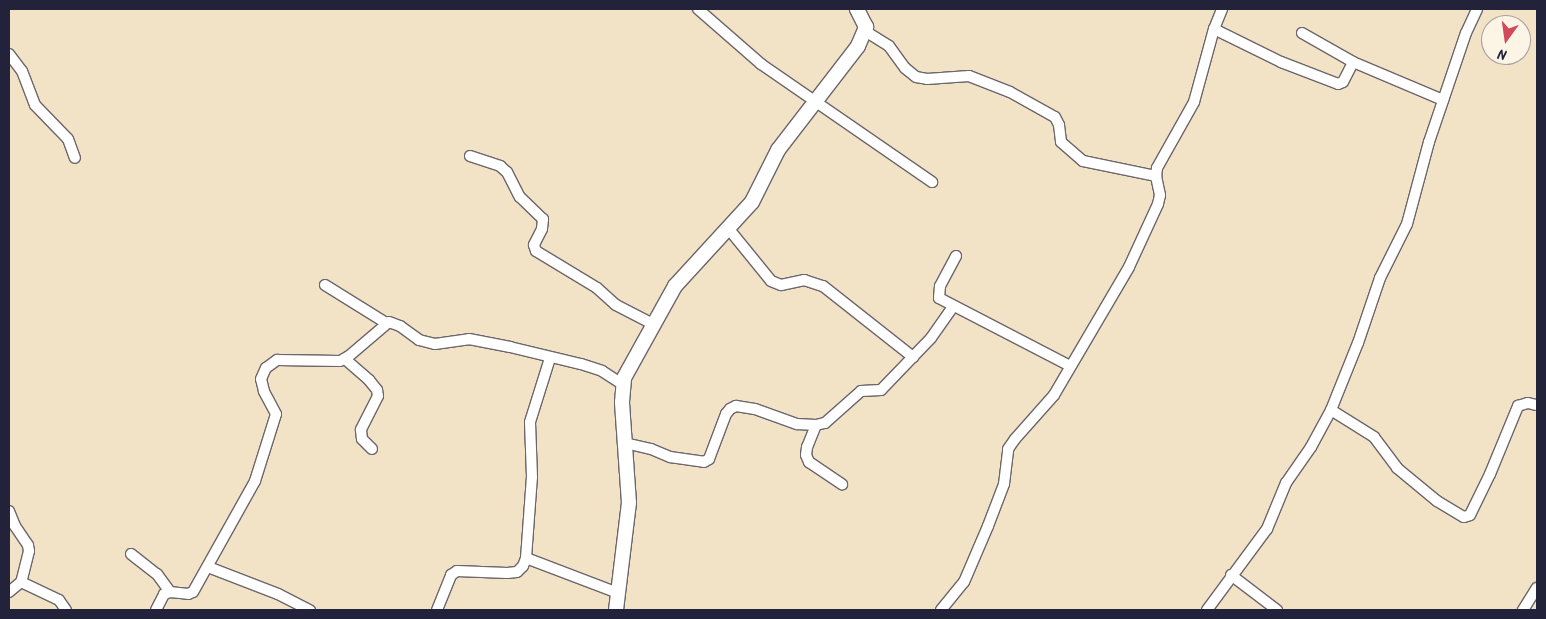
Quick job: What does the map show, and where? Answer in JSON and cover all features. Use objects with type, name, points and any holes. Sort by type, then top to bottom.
[{"type":"street","points":[[698,9],[760,64],[932,182]]},
{"type":"street","points":[[616,610],[629,503],[622,384],[675,286],[752,202],[778,150],[816,104],[858,46],[865,31],[864,20],[857,9]]},
{"type":"street","points":[[941,610],[964,582],[988,526],[1004,484],[1008,449],[1015,439],[1046,407],[1129,267],[1158,204],[1160,195],[1156,176],[1162,158],[1194,102],[1214,29],[1222,9]]},
{"type":"street","points":[[1207,610],[1266,529],[1286,483],[1311,447],[1331,410],[1358,343],[1380,278],[1407,224],[1429,142],[1466,33],[1477,9]]},
{"type":"street","points":[[1214,29],[1281,62],[1338,84],[1343,82],[1353,62]]},
{"type":"street","points":[[865,31],[889,46],[905,68],[916,76],[928,79],[969,76],[1010,92],[1055,117],[1059,125],[1061,142],[1083,161],[1156,176]]},
{"type":"street","points":[[1302,33],[1353,62],[1443,100]]},
{"type":"street","points":[[9,54],[22,71],[35,105],[68,139],[75,158]]},
{"type":"street","points":[[470,156],[500,166],[506,172],[520,197],[543,219],[542,228],[534,245],[536,250],[597,288],[616,305],[653,324]]},
{"type":"street","points":[[728,228],[771,281],[781,285],[804,280],[823,286],[913,357]]},
{"type":"street","points":[[956,256],[938,292],[939,298],[1070,366]]},
{"type":"street","points":[[325,284],[386,323],[393,323],[419,340],[434,344],[469,339],[581,364],[602,371],[622,384]]},
{"type":"street","points":[[625,443],[651,449],[670,457],[704,462],[709,459],[730,408],[736,406],[755,409],[797,424],[816,426],[825,423],[861,392],[881,390],[931,338],[953,306]]},
{"type":"street","points":[[156,610],[164,594],[170,592],[188,594],[193,592],[255,481],[275,423],[276,414],[261,384],[262,373],[271,363],[284,359],[333,361],[344,359],[386,323]]},
{"type":"street","points":[[437,610],[451,575],[457,570],[517,572],[523,566],[526,558],[532,477],[530,422],[550,358]]},
{"type":"street","points":[[344,359],[369,380],[377,390],[378,396],[361,430],[362,439],[372,449]]},
{"type":"street","points":[[1331,410],[1374,437],[1397,468],[1437,501],[1464,517],[1470,515],[1490,474],[1516,410],[1522,404],[1537,405]]},
{"type":"street","points":[[816,426],[807,447],[806,455],[809,462],[842,484]]},
{"type":"street","points":[[9,511],[15,526],[28,545],[29,557],[22,582],[9,592]]},
{"type":"street","points":[[131,554],[156,574],[170,592]]},
{"type":"street","points":[[526,558],[618,593]]},
{"type":"street","points":[[208,567],[278,594],[310,610]]},
{"type":"street","points":[[1231,575],[1277,610]]},
{"type":"street","points":[[22,582],[59,600],[66,610]]},
{"type":"street","points":[[1523,610],[1537,588]]}]
